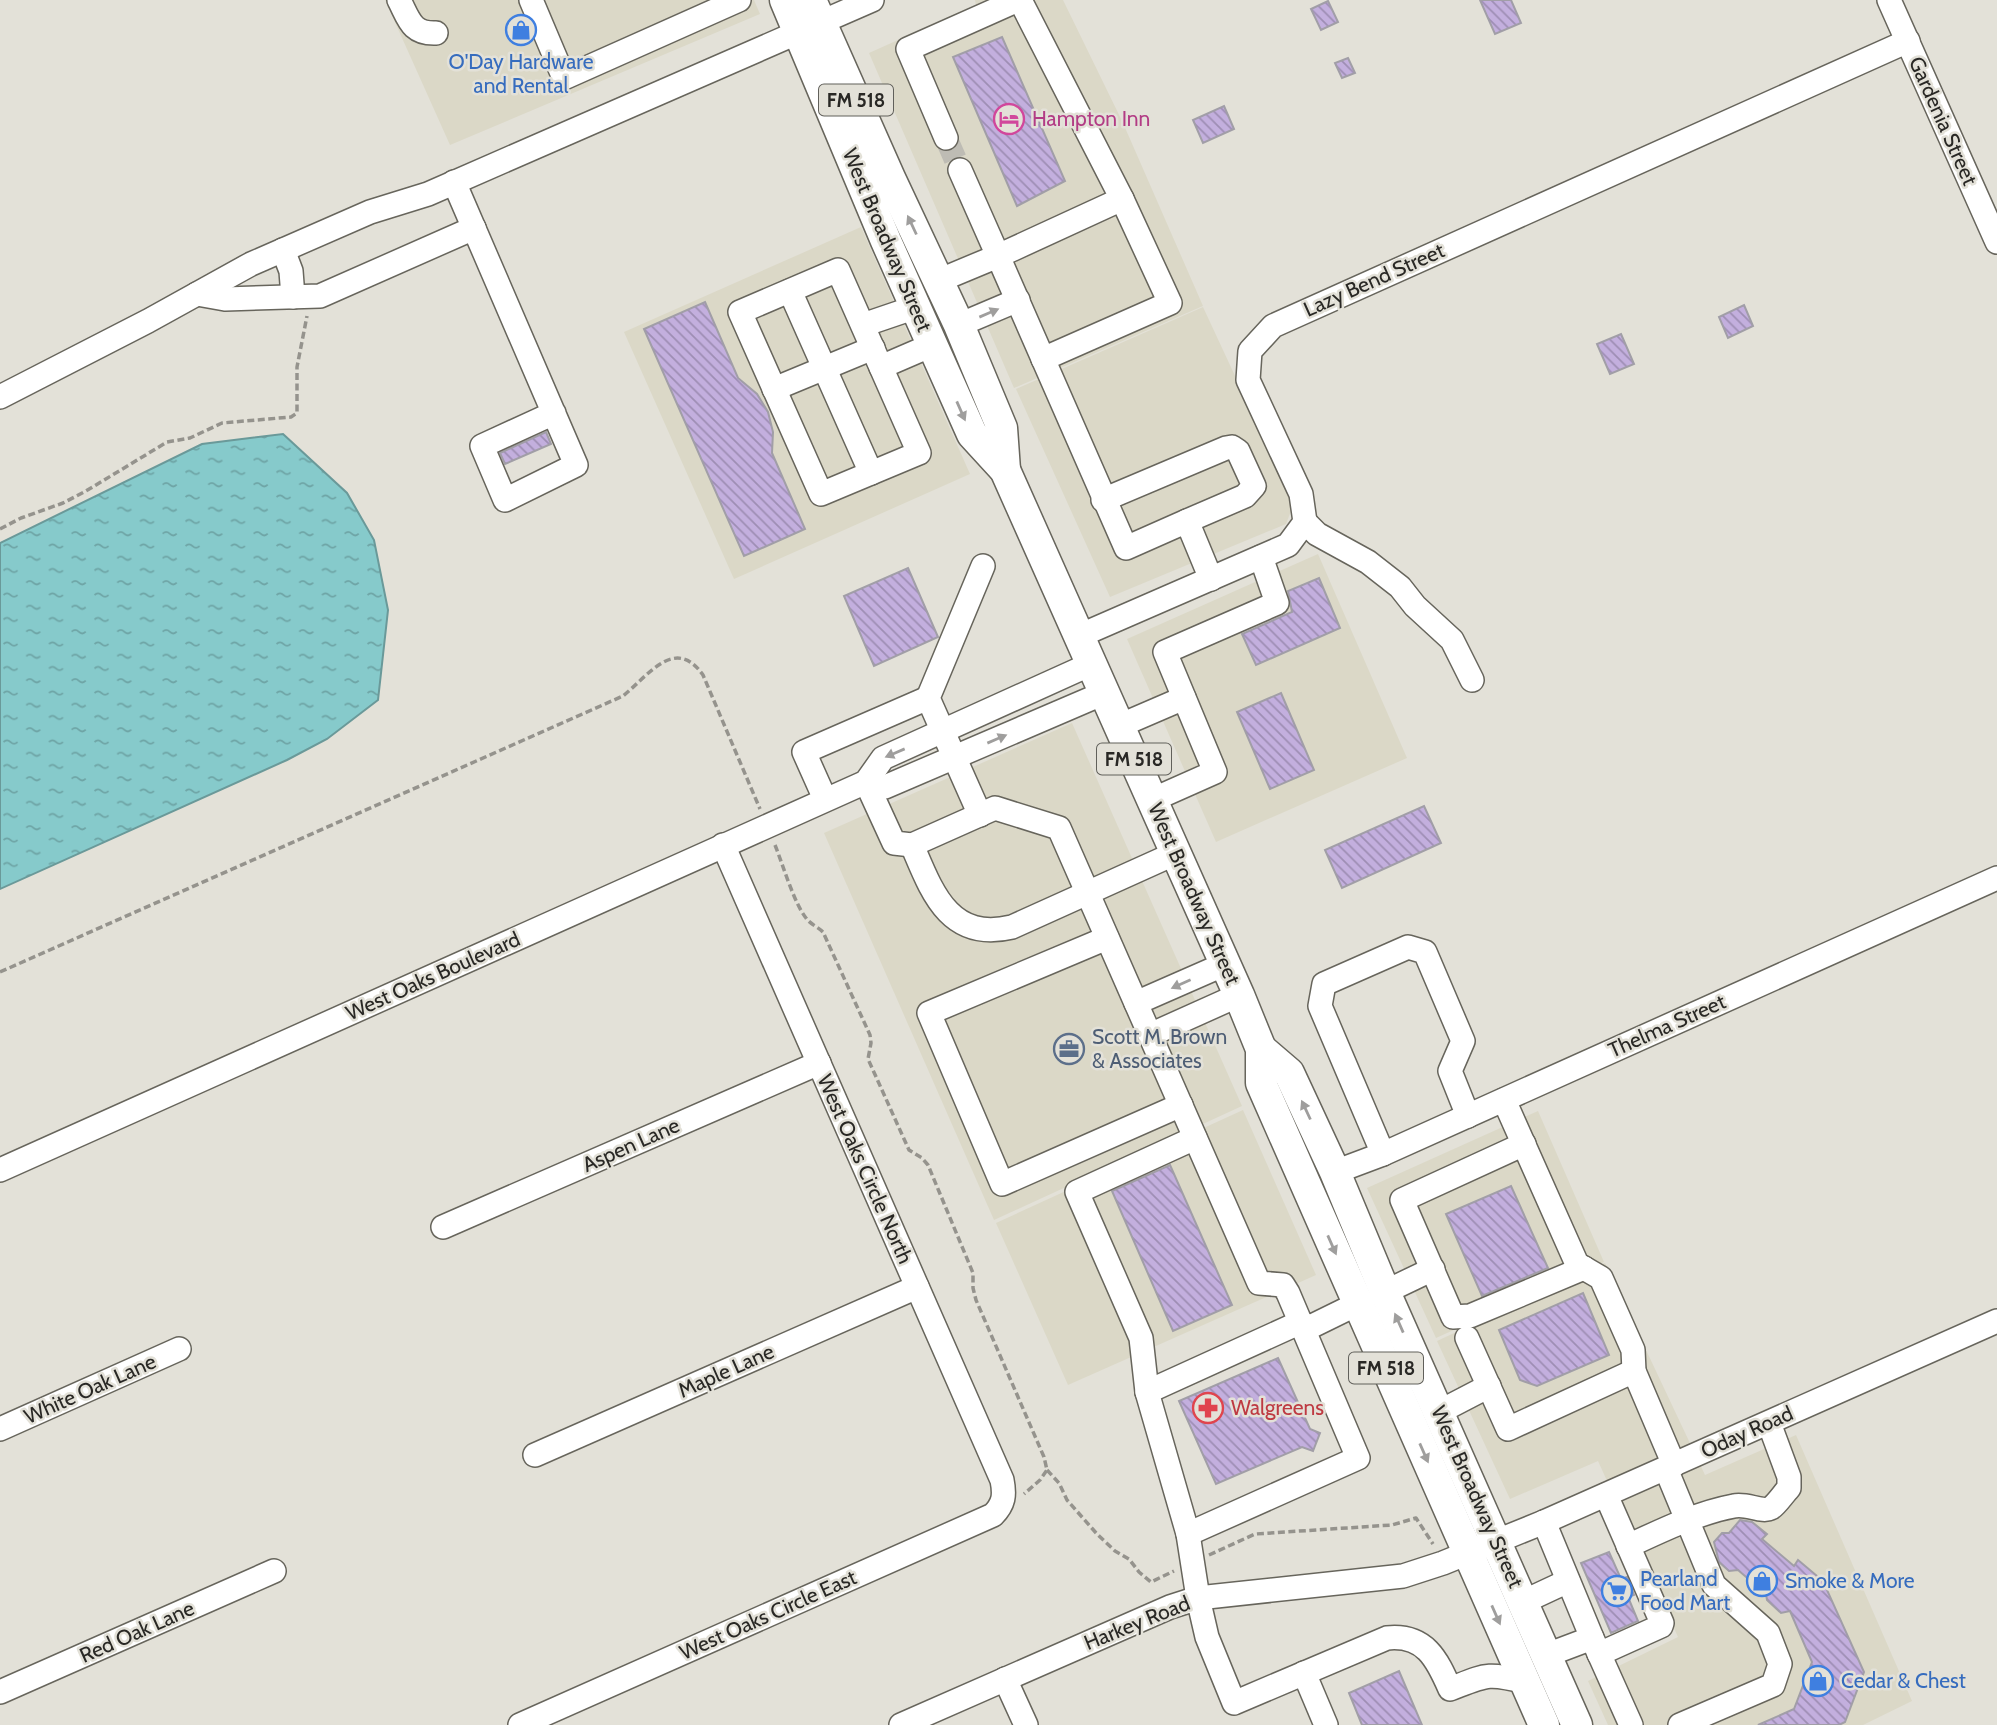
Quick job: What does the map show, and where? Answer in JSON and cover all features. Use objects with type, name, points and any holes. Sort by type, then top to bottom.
[{"type":"main road","name":"West Broadway Street","points":[[785,0],[811,18],[960,325],[1002,428],[1005,470]]},
{"type":"main road","name":"West Broadway Street","points":[[811,18],[886,241],[972,434],[1005,470],[1239,995],[1261,1049],[1261,1083],[1357,1304],[1456,1558],[1526,1682],[1540,1723]]},
{"type":"main road","points":[[886,241],[907,259],[926,292],[960,325]]},
{"type":"main road","points":[[916,307],[940,330],[971,385],[987,393]]},
{"type":"main road","name":"West Broadway Street","points":[[1261,1049],[1289,1073],[1577,1725]]},
{"type":"street","points":[[399,0],[413,26],[424,34],[436,33]]},
{"type":"street","points":[[531,0],[564,78],[739,0]]},
{"type":"street","points":[[0,397],[251,264],[370,212],[454,183],[811,18],[872,0]]},
{"type":"street","points":[[946,138],[908,49],[1019,0],[1122,200],[1170,303],[1043,359]]},
{"type":"street","name":"Gardenia Street","points":[[1889,0],[1997,242]]},
{"type":"street","name":"Lazy Bend Street","points":[[1306,522],[1301,494],[1248,380],[1250,351],[1273,326],[1908,41]]},
{"type":"street","points":[[960,170],[1103,500],[1126,548],[1245,496],[1254,486],[1238,451],[1232,447],[1103,500]]},
{"type":"street","points":[[454,183],[554,413]]},
{"type":"street","points":[[937,281],[1122,200]]},
{"type":"street","points":[[197,294],[225,299],[320,296],[474,228]]},
{"type":"street","points":[[283,250],[301,297]]},
{"type":"street","points":[[838,270],[863,325],[919,453],[821,495],[740,312],[838,270]]},
{"type":"street","points":[[790,291],[871,473]]},
{"type":"street","points":[[960,325],[1018,300]]},
{"type":"street","points":[[863,325],[916,307]]},
{"type":"street","points":[[774,389],[824,368],[932,345]]},
{"type":"street","points":[[1187,521],[1211,579]]},
{"type":"street","points":[[1079,636],[1288,545],[1306,522],[1317,534],[1368,562],[1400,587],[1415,606],[1452,640],[1472,680]]},
{"type":"street","points":[[1152,800],[1214,772],[1165,652],[1277,603],[1261,557]]},
{"type":"street","points":[[825,799],[804,752],[929,698],[983,566]]},
{"type":"street","name":"West Oaks Boulevard","points":[[0,1170],[866,782],[883,758],[1091,664]]},
{"type":"street","name":"West Oaks Boulevard","points":[[866,782],[885,787],[1104,693]]},
{"type":"street","points":[[929,698],[980,815]]},
{"type":"street","points":[[1119,726],[1184,698]]},
{"type":"street","points":[[866,782],[894,843],[912,845],[995,808],[1059,828],[1259,1283],[1283,1285],[1302,1326],[1358,1458],[1188,1534]]},
{"type":"street","name":"West Oaks Circle North","points":[[723,845],[1002,1480],[1004,1494]]},
{"type":"street","points":[[912,845],[933,894],[944,909],[966,925],[995,931],[1012,927],[1175,853]]},
{"type":"street","name":"Thelma Street","points":[[1335,1172],[1383,1154],[1997,878]]},
{"type":"street","points":[[1107,937],[929,1013],[1002,1184],[1181,1105]]},
{"type":"street","points":[[1383,1154],[1320,1006],[1324,984],[1408,947],[1426,952],[1463,1041],[1451,1071],[1468,1116]]},
{"type":"street","points":[[1136,1003],[1225,964]]},
{"type":"street","points":[[1150,1035],[1239,995]]},
{"type":"street","name":"Aspen Lane","points":[[443,1227],[819,1063]]},
{"type":"street","points":[[1504,1100],[1577,1264],[1601,1278],[1633,1350],[1634,1371],[1687,1519],[1714,1585],[1768,1633],[1780,1664],[1773,1685],[1680,1725]]},
{"type":"street","points":[[1195,1138],[1077,1192],[1140,1338],[1147,1392],[1188,1534],[1207,1637],[1234,1703],[1387,1638],[1399,1637],[1429,1650],[1437,1660],[1450,1689],[1486,1675],[1500,1675],[1526,1682]]},
{"type":"street","points":[[1524,1144],[1402,1200],[1453,1317],[1471,1316],[1584,1268]]},
{"type":"street","points":[[1385,1292],[1433,1269]]},
{"type":"street","name":"Maple Lane","points":[[535,1455],[917,1287]]},
{"type":"street","points":[[1147,1392],[1357,1304]]},
{"type":"street","name":"Oday Road","points":[[1497,1541],[1997,1321]]},
{"type":"street","points":[[1467,1338],[1508,1429],[1634,1371]]},
{"type":"street","name":"White Oak Lane","points":[[0,1429],[179,1349]]},
{"type":"street","points":[[1438,1412],[1489,1386]]},
{"type":"street","points":[[1629,1546],[1687,1519],[1746,1504],[1761,1510],[1770,1508],[1789,1488],[1789,1477],[1769,1423]]},
{"type":"street","name":"West Oaks Circle East","points":[[520,1725],[993,1515],[1000,1507],[1004,1494]]},
{"type":"street","points":[[1547,1656],[1596,1646],[1661,1626],[1606,1495]]},
{"type":"street","points":[[1545,1522],[1631,1725]]},
{"type":"street","name":"Harkey Road","points":[[909,1723],[1170,1607],[1198,1598],[1403,1576],[1497,1541]]},
{"type":"street","name":"Red Oak Lane","points":[[0,1692],[274,1571]]},
{"type":"street","points":[[1523,1601],[1569,1581]]},
{"type":"street","points":[[1304,1673],[1326,1725]]},
{"type":"street","points":[[1005,1679],[1026,1725]]},
{"type":"path","points":[[0,529],[74,497],[167,442],[190,438],[222,423],[291,417],[297,413],[297,367],[302,352],[301,297]]},
{"type":"path","points":[[0,972],[623,696],[646,673],[684,657],[694,662],[703,675],[802,909],[808,921],[823,932],[870,1035],[872,1043],[868,1059],[909,1150],[928,1165],[973,1273],[976,1300],[1047,1470],[1059,1483],[1067,1500],[1090,1527],[1115,1551],[1129,1559],[1151,1582],[1255,1534],[1392,1525],[1416,1518],[1456,1558]]},
{"type":"path","points":[[1004,1494],[1025,1494],[1047,1470]]},
{"type":"shaded area","points":[[385,0],[754,0],[760,14],[450,145]]},
{"type":"shaded area","points":[[975,0],[1063,0],[1123,123],[1203,306],[1014,388],[869,53],[976,5]]},
{"type":"shaded area","points":[[861,227],[970,474],[734,579],[624,332]]},
{"type":"shaded area","points":[[1203,307],[1294,503],[1286,524],[1110,597],[1016,389]]},
{"type":"shaded area","points":[[1318,554],[1407,758],[1216,842],[1127,639]]},
{"type":"shaded area","points":[[1072,723],[1242,1106],[994,1220],[824,833]]},
{"type":"shaded area","points":[[1243,1110],[1316,1275],[1068,1385],[996,1223]]},
{"type":"shaded area","points":[[1538,1111],[1604,1262],[1436,1338],[1367,1188]]},
{"type":"shaded area","points":[[1605,1263],[1705,1475],[1796,1435],[1912,1701],[1863,1725],[1608,1725],[1588,1681],[1678,1637],[1598,1461],[1510,1499],[1437,1341]]},
{"type":"water","points":[[283,434],[347,493],[374,540],[388,610],[378,700],[327,739],[287,760],[0,889],[0,543],[202,444]]},
{"type":"building","points":[[1480,0],[1511,0],[1521,23],[1495,34]]},
{"type":"building","points":[[1328,1],[1338,22],[1321,30],[1311,9]]},
{"type":"building","name":"Hampton Inn","points":[[1002,37],[1065,181],[1017,206],[953,57]]},
{"type":"building","points":[[1348,58],[1355,73],[1342,78],[1335,63]]},
{"type":"building","points":[[1224,106],[1234,129],[1203,143],[1193,120]]},
{"type":"building","points":[[705,302],[738,378],[757,394],[768,412],[773,432],[772,453],[805,529],[744,556],[644,329]]},
{"type":"building","points":[[1744,305],[1753,326],[1728,338],[1719,317]]},
{"type":"building","points":[[1621,334],[1634,364],[1610,374],[1597,344]]},
{"type":"building","points":[[546,432],[551,444],[505,464],[500,453]]},
{"type":"building","points":[[908,568],[938,637],[874,666],[844,596]]},
{"type":"building","points":[[1319,578],[1340,628],[1256,665],[1242,634],[1292,612],[1288,591]]},
{"type":"building","points":[[1281,693],[1314,770],[1270,789],[1237,712]]},
{"type":"building","points":[[1424,806],[1441,843],[1342,888],[1325,850]]},
{"type":"building","points":[[1170,1165],[1232,1305],[1173,1331],[1112,1191]]},
{"type":"building","points":[[1511,1186],[1548,1268],[1482,1296],[1446,1214]]},
{"type":"building","points":[[1583,1293],[1609,1355],[1537,1386],[1520,1380],[1499,1330]]},
{"type":"building","name":"Walgreens","points":[[1278,1358],[1310,1429],[1320,1433],[1313,1451],[1302,1447],[1216,1484],[1179,1401]]},
{"type":"building","points":[[1740,1520],[1752,1522],[1767,1534],[1762,1539],[1794,1566],[1798,1560],[1823,1581],[1864,1672],[1845,1722],[1839,1725],[1758,1725],[1794,1709],[1812,1662],[1790,1611],[1781,1613],[1767,1600],[1766,1594],[1738,1570],[1729,1571],[1719,1562],[1714,1542],[1722,1533],[1729,1533]]},
{"type":"building","points":[[1609,1552],[1621,1579],[1627,1577],[1634,1595],[1628,1597],[1638,1621],[1611,1633],[1581,1563]]},
{"type":"building","points":[[1399,1671],[1422,1725],[1362,1725],[1349,1693]]},
{"type":"tunnel","points":[[946,138],[960,170]]},
{"type":"place","name":"O'Day Hardware and Rental","points":[[521,30]]},
{"type":"place","name":"Hampton Inn","points":[[1009,119]]},
{"type":"place","name":"Scott M. Brown & Associates","points":[[1069,1049]]},
{"type":"place","name":"Walgreens","points":[[1208,1408]]},
{"type":"place","name":"Smoke & More","points":[[1762,1581]]},
{"type":"place","name":"Pearland Food Mart","points":[[1617,1591]]},
{"type":"place","name":"Cedar & Chest","points":[[1818,1681]]}]
